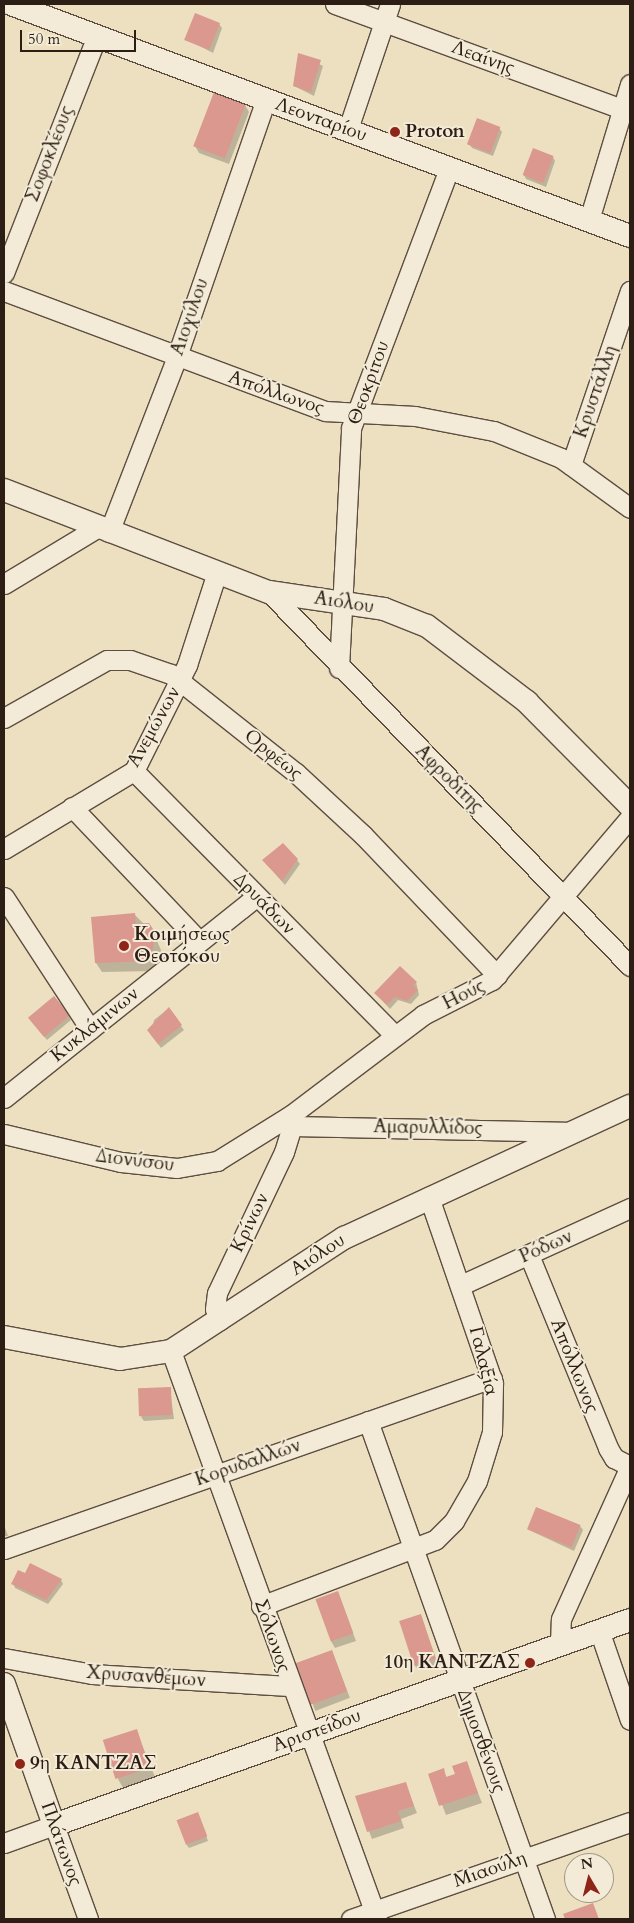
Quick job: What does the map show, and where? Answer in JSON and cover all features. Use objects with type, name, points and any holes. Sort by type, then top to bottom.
[{"type":"street","name":"Λεονταρίου","points":[[11,4],[35,8],[97,36],[630,236]]},
{"type":"street","name":"Λεαίνης","points":[[335,4],[627,110]]},
{"type":"street","points":[[348,129],[390,4]]},
{"type":"street","name":"Σοφοκλέους","points":[[4,273],[97,36]]},
{"type":"street","points":[[589,220],[627,110],[630,84]]},
{"type":"street","name":"Αιοχύλου","points":[[103,530],[176,358],[266,100]]},
{"type":"street","name":"Θεοκρίτου","points":[[339,668],[350,442],[356,414],[449,168]]},
{"type":"street","name":"Απόλλωνος","points":[[4,290],[176,358],[316,408],[356,414],[415,416],[472,425],[571,465],[630,508]]},
{"type":"street","name":"Κρυστάλλη","points":[[571,465],[630,291]]},
{"type":"street","name":"Αιόλου","points":[[4,490],[103,530],[269,592],[384,609],[427,626],[462,650],[527,702],[630,806]]},
{"type":"street","points":[[4,584],[103,530]]},
{"type":"street","name":"Ανεμώνων","points":[[4,848],[134,771],[180,679],[217,572]]},
{"type":"street","name":"Αφροδίτης","points":[[269,592],[339,668],[563,893],[630,966]]},
{"type":"street","name":"Ορφέως","points":[[4,718],[107,660],[142,663],[180,679],[296,773],[364,835],[498,975]]},
{"type":"street","name":"Δρυάδων","points":[[134,771],[394,1035]]},
{"type":"street","points":[[72,807],[199,941]]},
{"type":"street","name":"Ηούς","points":[[289,1122],[394,1035],[498,975],[563,893],[630,817]]},
{"type":"street","name":"Κυκλάμινων","points":[[4,1098],[256,896]]},
{"type":"street","points":[[4,897],[90,1029]]},
{"type":"street","name":"Αιόλου","points":[[4,1337],[120,1359],[170,1351],[344,1238],[429,1197],[630,1106]]},
{"type":"street","name":"Αμαρυλλίδος","points":[[289,1122],[574,1132]]},
{"type":"street","name":"Διονύσου","points":[[4,1134],[121,1162],[177,1168],[218,1161],[289,1122]]},
{"type":"street","name":"Κρίνων","points":[[220,1320],[215,1309],[217,1293],[284,1152],[289,1122]]},
{"type":"street","name":"Γαλαξία","points":[[261,1606],[413,1550],[448,1529],[477,1481],[492,1432],[492,1378],[429,1197]]},
{"type":"street","name":"Ρόδων","points":[[461,1285],[630,1208]]},
{"type":"street","name":"Απόλλωνος","points":[[529,1255],[608,1448],[614,1458],[630,1466],[561,1619],[560,1644]]},
{"type":"street","name":"Σόλωνος","points":[[170,1351],[289,1686],[311,1734],[376,1915]]},
{"type":"street","name":"Κορυδαλλών","points":[[4,1549],[492,1378]]},
{"type":"street","name":"Δημοσθένους","points":[[368,1421],[545,1919]]},
{"type":"street","name":"Αριστείδου","points":[[4,1842],[54,1826],[459,1679],[630,1620]]},
{"type":"street","points":[[599,1630],[630,1720]]},
{"type":"street","name":"Χρυσανθέμων","points":[[4,1658],[92,1674],[289,1686]]},
{"type":"street","name":"Πλάτωνος","points":[[4,1684],[88,1919]]},
{"type":"street","name":"Μιαούλη","points":[[351,1919],[376,1915],[523,1858],[630,1822]]},
{"type":"building","points":[[195,13],[220,23],[209,50],[184,40]]},
{"type":"building","points":[[298,53],[321,60],[311,92],[293,86]]},
{"type":"building","points":[[214,92],[246,104],[225,158],[193,146]]},
{"type":"building","points":[[477,118],[500,127],[490,153],[467,144]]},
{"type":"building","points":[[533,148],[554,156],[543,183],[523,175]]},
{"type":"building","points":[[283,843],[298,859],[282,881],[262,860]]},
{"type":"building","name":"Κοιμήσεως Θεοτόκου","points":[[135,913],[136,924],[149,923],[155,932],[151,961],[95,963],[91,917]]},
{"type":"building","points":[[400,966],[417,982],[413,985],[418,990],[407,1001],[395,997],[387,1005],[374,993]]},
{"type":"building","points":[[54,996],[70,1015],[44,1037],[28,1018]]},
{"type":"building","points":[[169,1007],[182,1025],[158,1044],[147,1030]]},
{"type":"building","points":[[171,1387],[172,1415],[139,1416],[138,1388]]},
{"type":"building","points":[[536,1507],[581,1525],[572,1547],[527,1529]]},
{"type":"building","points":[[30,1563],[62,1579],[46,1600],[11,1584],[18,1570],[25,1573]]},
{"type":"building","points":[[338,1591],[353,1633],[331,1641],[315,1599]]},
{"type":"building","points":[[421,1614],[436,1659],[414,1666],[399,1621]]},
{"type":"building","points":[[332,1650],[347,1691],[310,1705],[295,1663]]},
{"type":"building","points":[[137,1729],[150,1768],[115,1779],[103,1740]]},
{"type":"building","points":[[467,1761],[478,1793],[439,1806],[428,1774],[444,1768],[446,1777],[455,1774],[452,1766]]},
{"type":"building","points":[[406,1782],[414,1806],[398,1811],[401,1821],[367,1832],[355,1796]]},
{"type":"building","points":[[198,1812],[207,1836],[186,1845],[177,1820]]},
{"type":"building","points":[[593,1903],[599,1919],[565,1919],[563,1914]]},
{"type":"place","name":"Proton","points":[[395,132]]},
{"type":"place","name":"Κοιμήσεως Θεοτόκου","points":[[124,946]]},
{"type":"place","name":"10η ΚΑΝΤΖΑΣ","points":[[530,1663]]},
{"type":"place","name":"9η ΚΑΝΤΖΑΣ","points":[[20,1764]]}]
